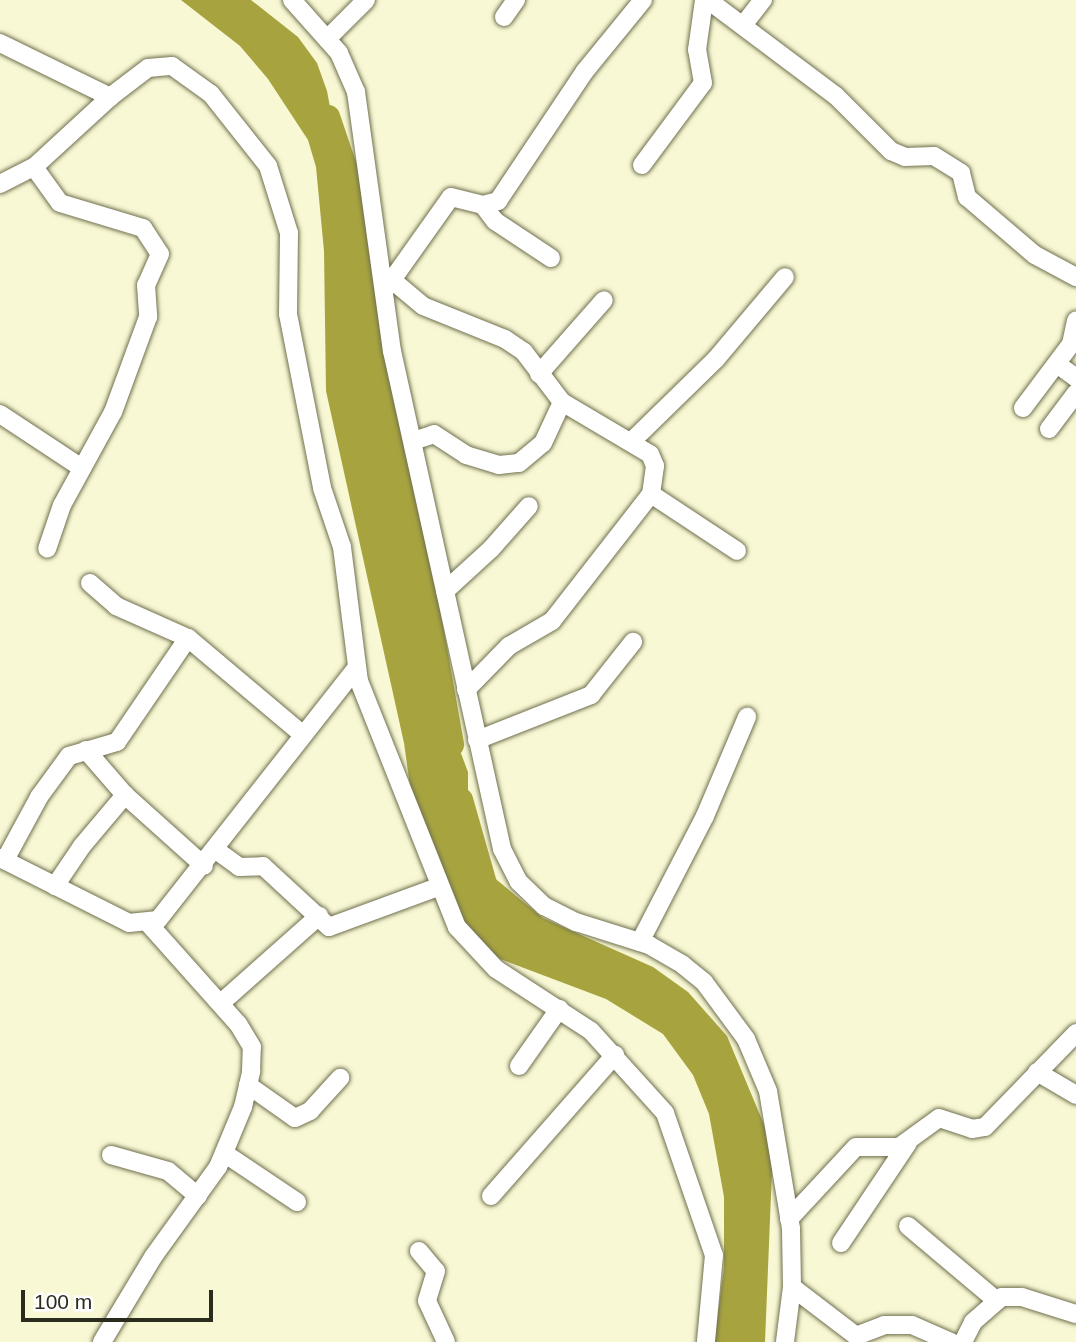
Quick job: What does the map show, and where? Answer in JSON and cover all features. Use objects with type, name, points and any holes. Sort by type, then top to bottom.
[{"type":"street","points":[[292,0],[345,63],[356,92],[413,441],[498,835],[519,882],[561,916],[640,942],[704,982],[746,1040],[768,1091],[789,1219],[792,1287],[785,1342]]},
{"type":"street","points":[[327,39],[355,17],[366,0]]},
{"type":"street","points":[[504,17],[516,0]]},
{"type":"street","points":[[388,286],[451,197],[484,205],[498,201],[584,71],[643,0]]},
{"type":"street","points":[[642,165],[704,83],[697,50],[706,0],[744,24],[835,96],[891,151],[905,157],[934,156],[961,173],[974,203],[1035,255],[1076,277]]},
{"type":"street","points":[[744,24],[763,0]]},
{"type":"street","points":[[0,43],[110,97]]},
{"type":"street","points":[[0,184],[34,167],[110,97],[148,68],[172,66],[211,94],[268,166],[289,233],[288,314],[322,488],[342,547],[356,668],[438,887],[457,927],[479,955],[559,1009],[615,1055],[665,1113],[711,1238],[715,1268],[706,1342]]},
{"type":"street","points":[[34,167],[60,203],[143,228],[160,254],[146,285],[148,317],[109,424],[82,468],[47,549]]},
{"type":"street","points":[[484,205],[495,221],[551,258]]},
{"type":"street","points":[[632,441],[716,359],[785,276]]},
{"type":"street","points":[[388,286],[423,306],[516,346],[562,402],[632,441],[654,460],[651,494],[552,621],[509,646],[466,690]]},
{"type":"street","points":[[539,374],[604,300]]},
{"type":"street","points":[[1023,408],[1074,338],[1076,321]]},
{"type":"street","points":[[1057,364],[1076,378]]},
{"type":"street","points":[[1049,429],[1076,393]]},
{"type":"street","points":[[413,441],[434,434],[466,455],[499,465],[519,463],[543,443],[562,402]]},
{"type":"street","points":[[0,414],[82,468]]},
{"type":"street","points":[[651,494],[737,551]]},
{"type":"street","points":[[445,591],[491,550],[529,506]]},
{"type":"street","points":[[90,583],[116,606],[188,638],[303,735]]},
{"type":"street","points":[[188,638],[121,737],[110,746],[69,755],[3,859],[129,923],[149,923],[169,909],[356,668]]},
{"type":"street","points":[[477,740],[591,695],[633,642]]},
{"type":"street","points":[[640,942],[705,816],[747,717]]},
{"type":"street","points":[[86,750],[125,795],[204,866]]},
{"type":"street","points":[[55,886],[82,846],[125,795]]},
{"type":"street","points":[[216,850],[239,867],[263,866],[335,927],[438,887]]},
{"type":"street","points":[[222,1002],[319,916]]},
{"type":"street","points":[[103,1342],[153,1257],[198,1196],[224,1153],[248,1085],[252,1047],[222,1002],[149,923]]},
{"type":"street","points":[[519,1066],[559,1009]]},
{"type":"street","points":[[841,1243],[908,1143],[940,1118],[972,1129],[985,1127],[1076,1033]]},
{"type":"street","points":[[491,1196],[615,1055]]},
{"type":"street","points":[[1037,1072],[1076,1095]]},
{"type":"street","points":[[248,1085],[295,1118],[310,1111],[340,1078]]},
{"type":"street","points":[[789,1219],[856,1147],[908,1143]]},
{"type":"street","points":[[224,1153],[297,1202]]},
{"type":"street","points":[[111,1154],[167,1171],[198,1196]]},
{"type":"street","points":[[908,1226],[996,1300]]},
{"type":"street","points":[[419,1251],[436,1271],[427,1301],[446,1342]]},
{"type":"street","points":[[792,1287],[849,1338],[884,1325],[912,1325],[951,1342]]},
{"type":"street","points":[[963,1342],[973,1322],[996,1300],[1022,1297],[1076,1314]]},
{"type":"shaded area","points":[[181,0],[251,0],[298,37],[317,63],[327,91],[442,703],[468,772],[468,847],[486,871],[543,918],[653,967],[688,992],[727,1036],[773,1146],[765,1342],[714,1342],[724,1268],[724,1197],[709,1114],[693,1075],[663,1034],[606,999],[500,959],[467,932],[412,800],[404,743],[326,391],[324,251],[316,167],[308,140],[268,79],[240,46]]},
{"type":"waterway","points":[[328,116],[354,193],[452,744]]},
{"type":"waterway","points":[[461,799],[486,887]]}]
